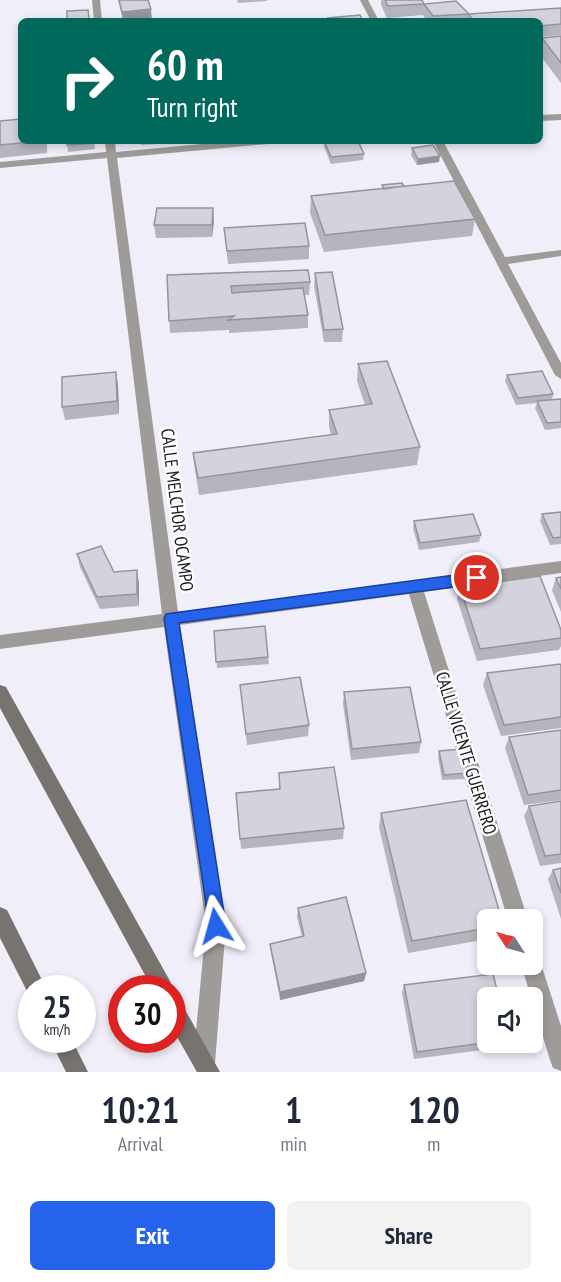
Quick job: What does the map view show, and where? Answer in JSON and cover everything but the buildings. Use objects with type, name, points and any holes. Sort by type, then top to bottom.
[{"type":"main road","points":[[0,692],[156,975]]},
{"type":"main road","points":[[0,917],[29,975]]},
{"type":"main road","points":[[186,1031],[206,1067]]},
{"type":"main road","points":[[68,1053],[77,1072]]},
{"type":"street","points":[[96,0],[98,18]]},
{"type":"street","points":[[364,0],[373,18]]},
{"type":"street","points":[[543,118],[561,117]]},
{"type":"street","points":[[0,165],[111,148],[201,144]]},
{"type":"street","points":[[440,144],[561,375]]},
{"type":"street","name":"CALLE MELCHOR OCAMPO","points":[[111,148],[171,618],[216,926],[206,1067]]},
{"type":"street","points":[[501,261],[561,253]]},
{"type":"street","points":[[0,642],[561,567]]},
{"type":"street","name":"CALLE VICENTE GUERRERO","points":[[414,586],[515,909]]},
{"type":"street","points":[[534,975],[561,1060]]},
{"type":"route","points":[[216,926],[171,618],[477,578]]}]
